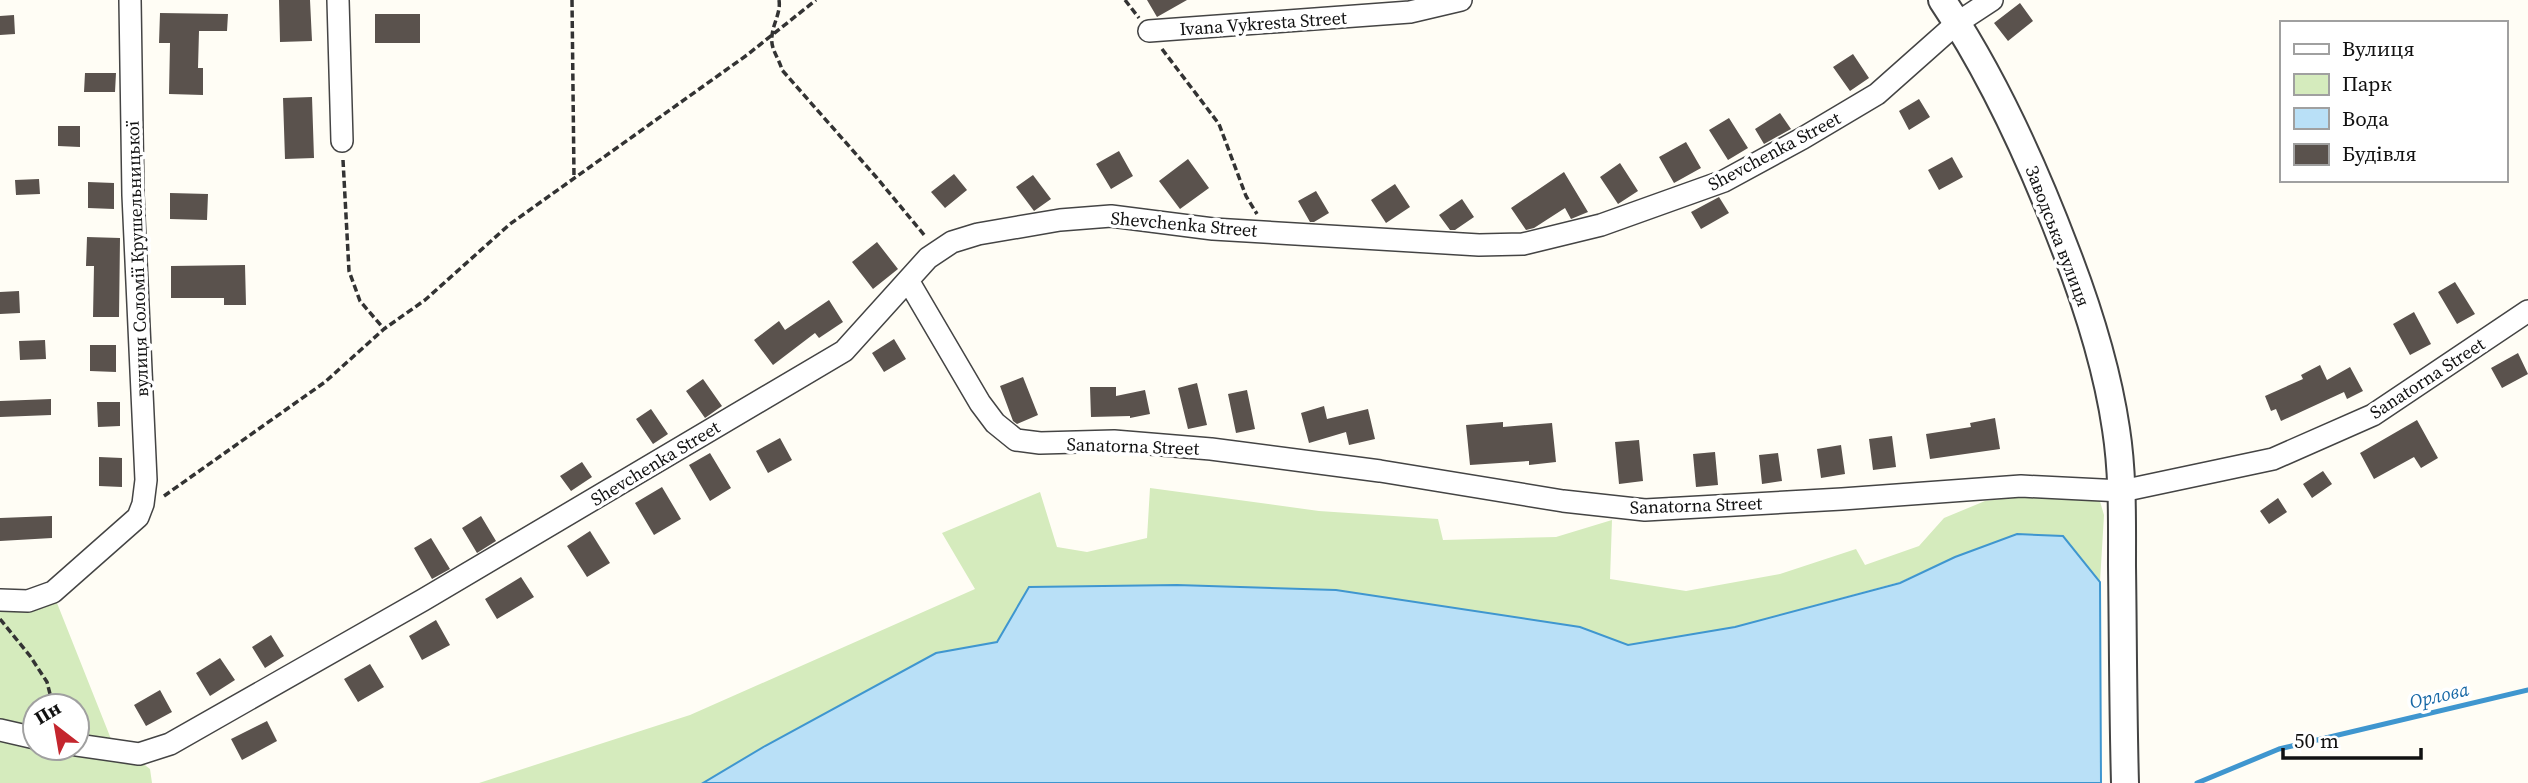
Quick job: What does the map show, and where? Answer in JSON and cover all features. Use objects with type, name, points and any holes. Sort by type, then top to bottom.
[{"type":"street","name":"вулиця Соломії Крушельницької","points":[[130,0],[133,195],[146,480],[143,504],[138,517]]},
{"type":"street","points":[[338,0],[342,141]]},
{"type":"street","name":"Ivana Vykresta Street","points":[[1149,32],[1410,12],[1461,0]]},
{"type":"street","name":"Заводська вулиця","points":[[1942,0],[2011,122],[2051,212],[2084,299],[2106,375],[2116,428],[2122,491],[2125,783]]},
{"type":"street","name":"Shevchenka Street","points":[[91,747],[139,754],[170,744],[423,600],[844,351],[928,258],[952,242],[978,234],[1060,220],[1111,216],[1213,229],[1490,245],[1523,244],[1601,225],[1724,181],[1877,94],[1957,23],[1992,0]]},
{"type":"street","name":"Sanatorna Street","points":[[909,282],[980,403],[995,423],[1016,440],[1051,443],[1114,441],[1211,449],[1380,471],[1563,501],[1645,510],[2021,486],[2122,491],[2273,458],[2373,415],[2528,311]]},
{"type":"street","points":[[0,600],[28,601],[53,592],[138,517]]},
{"type":"street","points":[[0,730],[21,735]]},
{"type":"path","points":[[572,0],[574,178]]},
{"type":"path","points":[[779,0],[780,7],[772,37],[773,50],[782,70],[877,178],[937,252]]},
{"type":"path","points":[[138,517],[159,499],[325,382],[384,329],[425,300],[510,224],[772,37],[816,0]]},
{"type":"path","points":[[1125,0],[1219,124],[1246,196],[1268,232]]},
{"type":"path","points":[[342,141],[349,271],[360,301],[384,329]]},
{"type":"path","points":[[0,619],[30,656],[47,682],[50,692]]},
{"type":"green space","points":[[1150,488],[1319,511],[1438,519],[1443,540],[1556,537],[1612,520],[1610,579],[1686,591],[1780,574],[1856,549],[1865,565],[1919,546],[1944,518],[1985,501],[2074,490],[2099,498],[2104,515],[2100,582],[2085,564],[1955,557],[1900,582],[1735,627],[1628,645],[1580,627],[1336,590],[1177,585],[1029,587],[997,642],[936,653],[765,746],[703,783],[479,783],[690,715],[975,589],[942,533],[1040,492],[1057,547],[1087,552],[1147,538]]},
{"type":"green space","points":[[0,602],[57,603],[111,739],[150,769],[152,783],[0,783]]},
{"type":"water","points":[[2017,534],[2063,536],[2100,582],[2101,783],[703,783],[765,746],[936,653],[997,642],[1029,587],[1177,585],[1336,590],[1580,627],[1628,645],[1735,627],[1900,583],[1955,557]]},
{"type":"building","points":[[279,0],[310,0],[312,41],[280,42]]},
{"type":"building","points":[[1147,0],[1187,0],[1157,17]]},
{"type":"building","points":[[2020,3],[2033,21],[2008,41],[1994,23]]},
{"type":"building","points":[[160,13],[228,14],[227,31],[199,31],[198,68],[203,68],[203,95],[169,94],[170,43],[159,43]]},
{"type":"building","points":[[375,14],[420,14],[420,43],[375,43]]},
{"type":"building","points":[[14,15],[15,34],[0,35],[0,16]]},
{"type":"building","points":[[1853,54],[1869,78],[1850,91],[1833,67]]},
{"type":"building","points":[[85,73],[116,73],[115,92],[84,92]]},
{"type":"building","points":[[312,97],[314,158],[285,159],[283,98]]},
{"type":"building","points":[[1919,99],[1930,117],[1909,130],[1899,111]]},
{"type":"building","points":[[1780,113],[1791,129],[1764,144],[1755,129]]},
{"type":"building","points":[[1729,118],[1748,148],[1728,160],[1709,130]]},
{"type":"building","points":[[58,126],[80,126],[80,147],[58,146]]},
{"type":"building","points":[[1686,142],[1701,168],[1674,183],[1659,157]]},
{"type":"building","points":[[1119,151],[1133,176],[1111,189],[1096,164]]},
{"type":"building","points":[[1952,157],[1963,177],[1939,190],[1928,170]]},
{"type":"building","points":[[1188,159],[1209,188],[1180,209],[1159,181]]},
{"type":"building","points":[[1620,163],[1638,191],[1618,204],[1600,177]]},
{"type":"building","points":[[1564,172],[1588,212],[1571,219],[1565,208],[1534,228],[1526,230],[1511,208]]},
{"type":"building","points":[[954,174],[967,190],[945,208],[931,192]]},
{"type":"building","points":[[1033,175],[1051,199],[1034,211],[1016,187]]},
{"type":"building","points":[[39,179],[40,194],[16,195],[15,180]]},
{"type":"building","points":[[88,182],[114,183],[114,209],[88,208]]},
{"type":"building","points":[[1395,184],[1410,207],[1386,223],[1371,200]]},
{"type":"building","points":[[1316,191],[1329,213],[1310,222],[1298,201]]},
{"type":"building","points":[[170,193],[208,194],[207,220],[170,219]]},
{"type":"building","points":[[1719,197],[1729,213],[1701,229],[1691,212]]},
{"type":"building","points":[[1462,199],[1474,217],[1455,230],[1450,230],[1439,215]]},
{"type":"building","points":[[87,237],[120,238],[119,317],[93,317],[94,266],[86,266]]},
{"type":"building","points":[[877,242],[898,269],[873,289],[852,262]]},
{"type":"building","points":[[245,265],[246,305],[224,305],[224,298],[171,298],[171,266]]},
{"type":"building","points":[[2455,282],[2475,314],[2457,324],[2438,292]]},
{"type":"building","points":[[19,291],[20,313],[0,314],[0,292]]},
{"type":"building","points":[[829,300],[843,322],[819,338],[815,333],[773,365],[754,340],[779,321],[785,330]]},
{"type":"building","points":[[2414,312],[2431,344],[2410,355],[2393,324]]},
{"type":"building","points":[[894,339],[906,359],[884,372],[872,353]]},
{"type":"building","points":[[45,340],[46,359],[20,360],[19,341]]},
{"type":"building","points":[[90,345],[116,345],[116,372],[90,371]]},
{"type":"building","points":[[2518,353],[2528,374],[2502,388],[2491,368]]},
{"type":"building","points":[[2320,365],[2327,380],[2350,367],[2363,391],[2347,399],[2344,392],[2281,421],[2276,409],[2271,411],[2265,396],[2303,379],[2301,375]]},
{"type":"building","points":[[1023,377],[1038,415],[1017,424],[1013,421],[1000,386]]},
{"type":"building","points":[[703,379],[722,406],[705,418],[686,391]]},
{"type":"building","points":[[1197,383],[1207,425],[1188,429],[1178,388]]},
{"type":"building","points":[[1090,387],[1116,387],[1116,396],[1145,390],[1150,414],[1130,418],[1091,417]]},
{"type":"building","points":[[1247,390],[1255,429],[1236,433],[1228,394]]},
{"type":"building","points":[[51,399],[51,415],[0,417],[0,401]]},
{"type":"building","points":[[97,402],[120,402],[120,426],[98,427]]},
{"type":"building","points":[[1324,406],[1327,419],[1368,409],[1375,439],[1349,445],[1346,432],[1309,443],[1301,413]]},
{"type":"building","points":[[651,409],[668,434],[653,444],[636,419]]},
{"type":"building","points":[[1995,418],[2000,449],[1930,459],[1926,434],[1971,427],[1970,423]]},
{"type":"building","points":[[2417,420],[2438,458],[2421,468],[2414,457],[2374,479],[2360,453]]},
{"type":"building","points":[[1503,422],[1503,427],[1552,423],[1556,462],[1470,465],[1466,425]]},
{"type":"building","points":[[1892,436],[1896,467],[1873,470],[1869,439]]},
{"type":"building","points":[[780,438],[792,460],[768,473],[756,451]]},
{"type":"building","points":[[1639,440],[1643,481],[1619,484],[1615,442]]},
{"type":"building","points":[[1841,445],[1845,474],[1821,478],[1817,449]]},
{"type":"building","points":[[1715,452],[1718,485],[1696,487],[1693,454]]},
{"type":"building","points":[[710,453],[731,488],[710,501],[689,465]]},
{"type":"building","points":[[1778,453],[1782,481],[1762,484],[1759,455]]},
{"type":"building","points":[[99,457],[122,458],[122,487],[99,486]]},
{"type":"building","points":[[582,462],[592,477],[571,491],[560,476]]},
{"type":"building","points":[[2323,471],[2332,484],[2312,498],[2303,484]]},
{"type":"building","points":[[662,487],[681,519],[654,535],[635,503]]},
{"type":"building","points":[[2278,498],[2287,512],[2269,524],[2260,511]]},
{"type":"building","points":[[52,516],[52,538],[0,541],[0,518]]},
{"type":"building","points":[[481,516],[496,541],[477,553],[462,528]]},
{"type":"building","points":[[590,531],[610,563],[587,577],[567,546]]},
{"type":"building","points":[[431,538],[450,569],[432,579],[414,548]]},
{"type":"building","points":[[521,577],[534,597],[497,619],[485,599]]},
{"type":"building","points":[[436,620],[450,645],[422,660],[409,636]]},
{"type":"building","points":[[271,635],[284,656],[265,668],[252,647]]},
{"type":"building","points":[[220,658],[235,680],[210,696],[196,673]]},
{"type":"building","points":[[370,664],[384,687],[358,702],[344,679]]},
{"type":"building","points":[[160,690],[172,712],[146,726],[134,705]]},
{"type":"building","points":[[267,721],[277,741],[242,760],[231,739]]},
{"type":"waterway","name":"Орлова","points":[[2197,783],[2279,749],[2528,690]]}]
